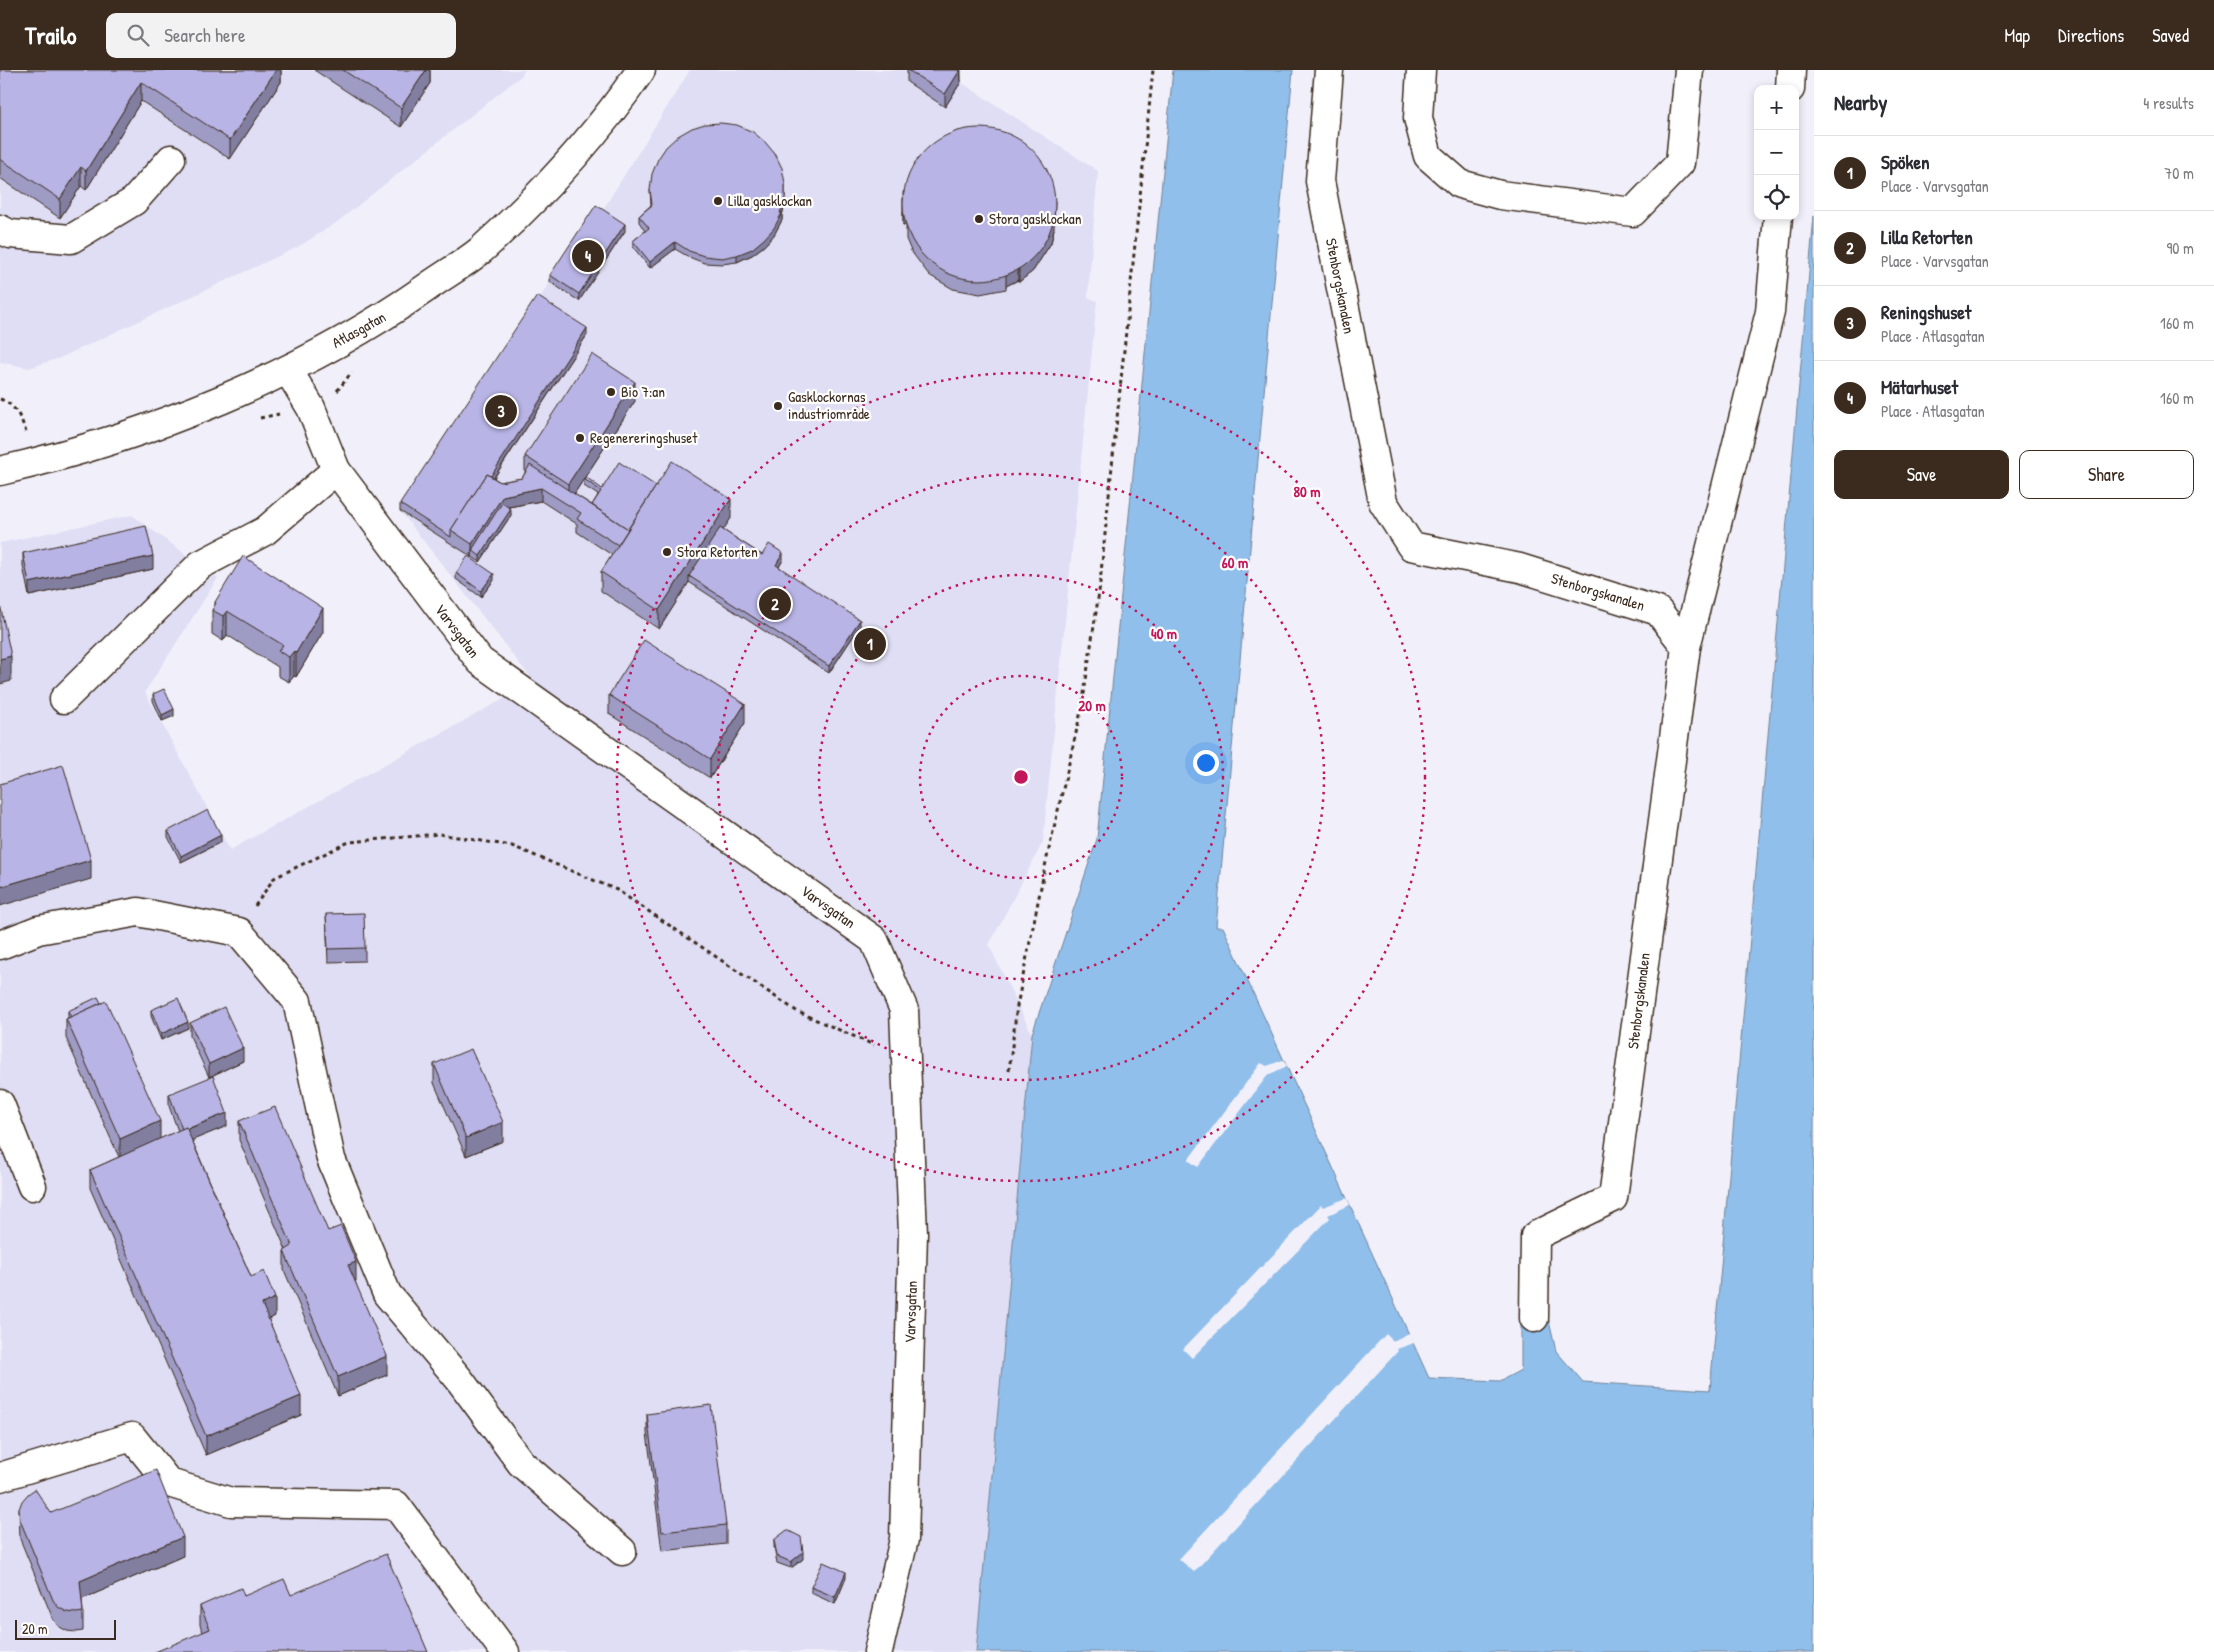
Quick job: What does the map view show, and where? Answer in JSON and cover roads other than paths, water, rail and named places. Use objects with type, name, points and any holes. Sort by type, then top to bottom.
[{"type":"street","name":"Atlasgatan","points":[[0,471],[38,462],[154,427],[288,370],[384,317],[480,250],[562,170],[641,70]]},
{"type":"street","name":"Stenborgskanalen","points":[[1329,70],[1320,181],[1383,502],[1411,546],[1520,568],[1658,611],[1686,647],[1613,1198],[1535,1236],[1534,1318]]},
{"type":"street","points":[[1421,70],[1418,118],[1428,156],[1460,184],[1500,195],[1633,212],[1680,163],[1689,70]]},
{"type":"street","points":[[1790,85],[1791,70]]},
{"type":"street","points":[[0,230],[10,234],[72,239],[134,201],[171,158]]},
{"type":"street","points":[[1686,647],[1770,312],[1778,220]]},
{"type":"street","name":"Varvsgatan","points":[[288,370],[311,408],[336,470],[480,662],[874,940],[904,1010],[904,1059],[913,1234],[904,1539],[878,1652]]},
{"type":"street","points":[[64,699],[200,565],[265,531],[336,470]]},
{"type":"street","points":[[0,945],[38,930],[138,912],[239,932],[297,1001],[331,1159],[387,1294],[459,1379],[521,1463],[622,1551]]},
{"type":"street","points":[[0,1104],[32,1186]]},
{"type":"street","points":[[0,1477],[132,1437],[169,1483],[232,1502],[396,1505],[505,1652]]},
{"type":"water","points":[[1173,70],[1293,70],[1216,927],[1223,927],[1429,1378],[1500,1381],[1521,1370],[1521,1319],[1548,1317],[1556,1351],[1583,1382],[1710,1390],[1814,216],[1814,1652],[976,1652],[1032,1034],[1097,839]]},
{"type":"place","name":"Lilla gasklockan","points":[[718,201]]},
{"type":"place","name":"Stora gasklockan","points":[[979,219]]},
{"type":"place","name":"Mätarhuset","points":[[588,256]]},
{"type":"place","name":"Bio 7:an","points":[[611,392]]},
{"type":"place","name":"Gasklockornas industriområde","points":[[778,406]]},
{"type":"place","name":"Reningshuset","points":[[501,411]]},
{"type":"place","name":"Regenereringshuset","points":[[580,438]]},
{"type":"place","name":"Stora Retorten","points":[[667,552]]},
{"type":"place","name":"Lilla Retorten","points":[[775,604]]},
{"type":"place","name":"Spöken","points":[[870,644]]}]
